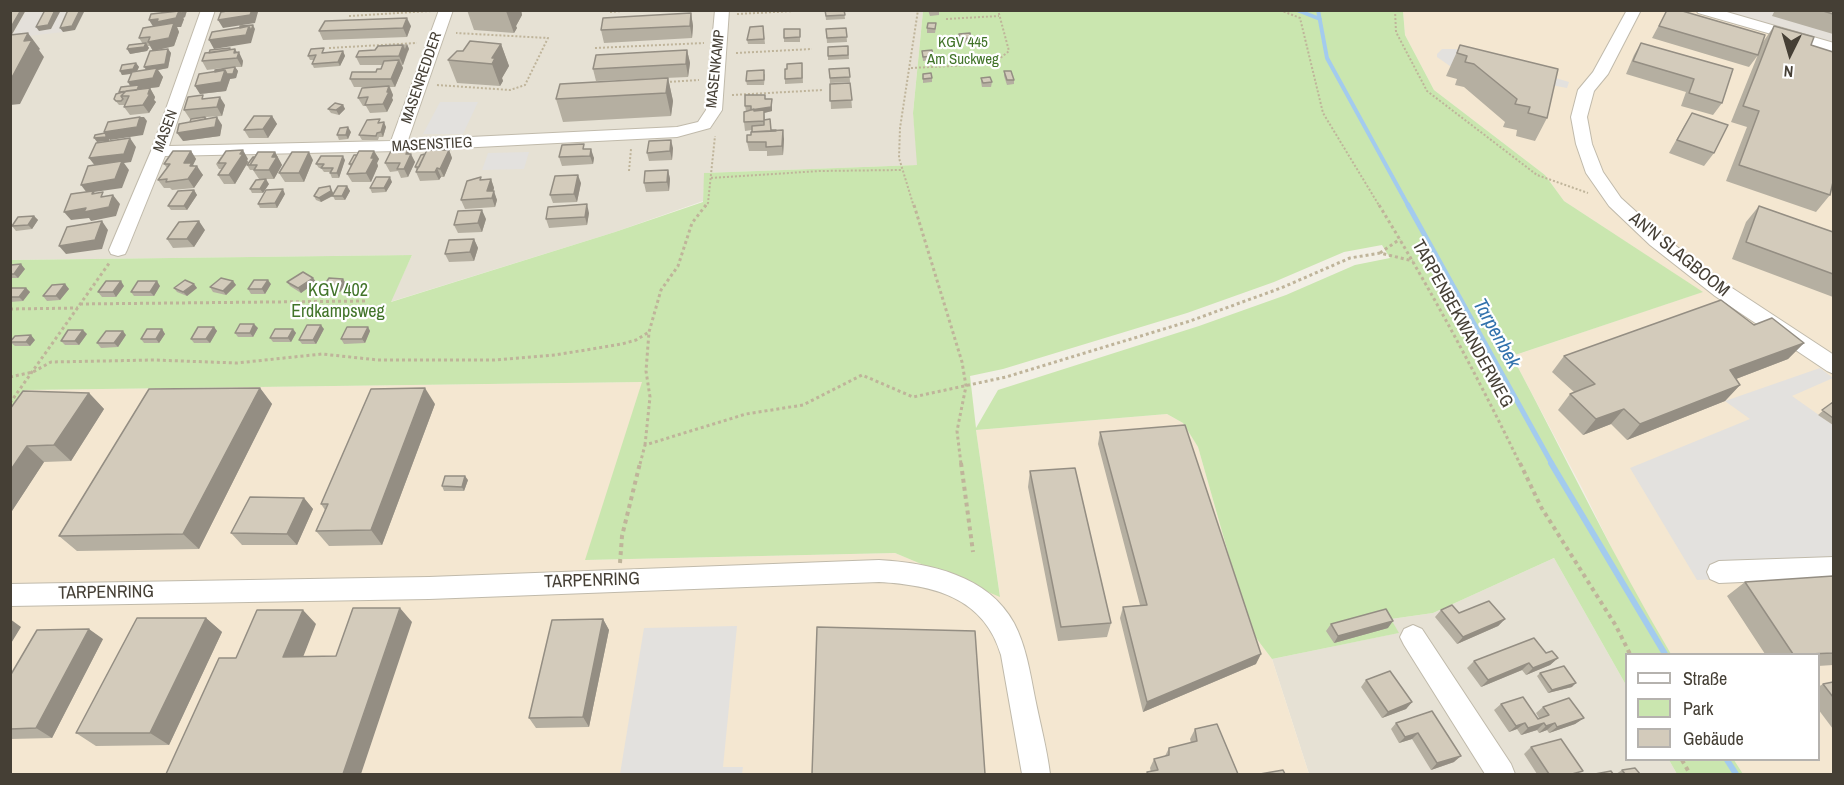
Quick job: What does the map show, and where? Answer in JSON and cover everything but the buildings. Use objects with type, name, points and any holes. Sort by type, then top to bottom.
[{"type":"street","name":"MASEN","points":[[118,250],[159,151],[208,10]]},
{"type":"street","name":"MASENREDDER","points":[[398,147],[446,10]]},
{"type":"street","name":"AN'N SLAGBOOM","points":[[1634,10],[1600,74],[1586,90],[1579,117],[1584,144],[1595,173],[1615,202],[1657,242],[1722,291],[1833,366]]},
{"type":"street","points":[[1703,10],[1833,48]]},
{"type":"street","name":"MASENKAMP","points":[[704,125],[714,110],[722,13]]},
{"type":"street","name":"MASENSTIEG","points":[[159,151],[398,147],[677,132],[704,125]]},
{"type":"street","points":[[1719,572],[1833,567]]},
{"type":"street","name":"TARPENRING","points":[[10,595],[417,588],[620,579],[900,572],[933,577],[957,586],[977,598],[994,613],[1005,631],[1014,654],[1036,774]]},
{"type":"street","points":[[1413,637],[1501,774]]},
{"type":"path","points":[[349,16],[440,10]]},
{"type":"path","points":[[610,12],[635,10]]},
{"type":"path","points":[[722,13],[813,10]]},
{"type":"path","points":[[918,10],[900,128],[901,170],[931,258],[962,362],[966,386],[957,431],[973,552]]},
{"type":"path","points":[[910,68],[993,64],[1009,51],[998,10]]},
{"type":"path","name":"TARPENBEKWANDERWEG","points":[[1280,10],[1300,18],[1323,113],[1413,261],[1479,379],[1541,507],[1616,626],[1630,653]]},
{"type":"path","points":[[1395,10],[1396,33],[1426,91],[1537,175],[1615,202]]},
{"type":"path","points":[[946,19],[999,16]]},
{"type":"path","points":[[329,48],[437,37],[548,38],[525,85],[510,90],[420,84]]},
{"type":"path","points":[[595,48],[812,49]]},
{"type":"path","points":[[656,83],[717,79]]},
{"type":"path","points":[[715,96],[823,90]]},
{"type":"path","points":[[620,579],[622,536],[645,445],[650,397],[646,371],[649,332],[661,290],[678,266],[692,223],[708,203],[715,131],[704,125]]},
{"type":"path","points":[[629,171],[633,135]]},
{"type":"path","points":[[711,178],[820,171],[901,170]]},
{"type":"path","points":[[1380,253],[1400,239]]},
{"type":"path","points":[[10,403],[118,250]]},
{"type":"path","points":[[645,445],[746,414],[803,405],[862,375],[913,397],[1016,374],[1190,321],[1281,288],[1350,258],[1380,253],[1413,261]]},
{"type":"path","points":[[10,309],[365,301]]},
{"type":"path","points":[[10,377],[33,372],[51,362],[154,360],[237,363],[322,354],[378,360],[494,360],[555,355],[622,344],[636,340],[649,332]]},
{"type":"shaded area","points":[[10,11],[923,11],[913,113],[918,165],[705,173],[703,201],[615,232],[390,302],[412,255],[11,260]]},
{"type":"shaded area","points":[[26,11],[73,11],[63,32],[11,38]]},
{"type":"shaded area","points":[[1403,11],[1833,11],[1833,774],[1743,774],[1735,761],[1820,761],[1820,653],[1670,653],[1633,591],[1582,488],[1512,356],[1702,292],[1564,201],[1545,175],[1434,90],[1405,35]]},
{"type":"shaded area","points":[[1717,11],[1833,11],[1833,44]]},
{"type":"shaded area","points":[[1442,49],[1455,49],[1540,70],[1539,73],[1569,82],[1567,88],[1450,66],[1437,57]]},
{"type":"shaded area","points":[[440,102],[478,102],[463,134],[423,134]]},
{"type":"shaded area","points":[[529,152],[524,169],[482,170],[488,153]]},
{"type":"shaded area","points":[[1820,368],[1833,378],[1792,396],[1833,425],[1833,574],[1697,580],[1630,468],[1750,419],[1725,401]]},
{"type":"shaded area","points":[[643,382],[586,560],[895,553],[1000,596],[976,430],[1167,414],[1183,423],[1198,447],[1250,630],[1272,659],[1309,774],[11,774],[10,410],[25,390]]},
{"type":"shaded area","points":[[1554,558],[1625,683],[1625,761],[1670,761],[1677,774],[1309,774],[1272,659],[1398,633],[1391,619],[1433,613]]},
{"type":"shaded area","points":[[737,626],[723,767],[743,767],[742,774],[620,774],[644,628]]},
{"type":"green space","points":[[923,11],[1403,11],[1405,35],[1434,90],[1545,175],[1564,201],[1703,292],[1512,356],[1610,544],[1670,653],[1625,653],[1625,683],[1554,558],[1433,613],[1391,619],[1399,633],[1272,659],[1250,630],[1198,447],[1183,423],[1167,414],[976,430],[1000,597],[895,553],[585,560],[642,382],[25,390],[10,410],[11,260],[412,255],[391,302],[703,202],[704,173],[917,165],[913,113]],"holes":[[[1382,245],[1390,258],[1355,265],[1286,295],[1199,326],[998,390],[976,428],[970,376],[1003,369],[1187,313],[1274,282],[1344,252]]]},
{"type":"green space","points":[[1670,761],[1735,761],[1743,774],[1677,774]]},
{"type":"waterway","name":"Tarpenbek","points":[[1297,10],[1320,19]]},
{"type":"waterway","name":"Tarpenbek","points":[[1318,10],[1320,19]]},
{"type":"waterway","name":"Tarpenbek","points":[[1320,19],[1327,58],[1409,207]]},
{"type":"waterway","name":"Tarpenbek","points":[[1408,205],[1552,464]]},
{"type":"waterway","name":"Tarpenbek","points":[[1551,463],[1664,653]]},
{"type":"waterway","name":"Tarpenbek","points":[[1728,761],[1736,774]]},
{"type":"park label","name":"KGV 445 Am Suckweg","points":[[963,52]]},
{"type":"park label","name":"KGV 402 Erdkampsweg","points":[[338,301]]}]
